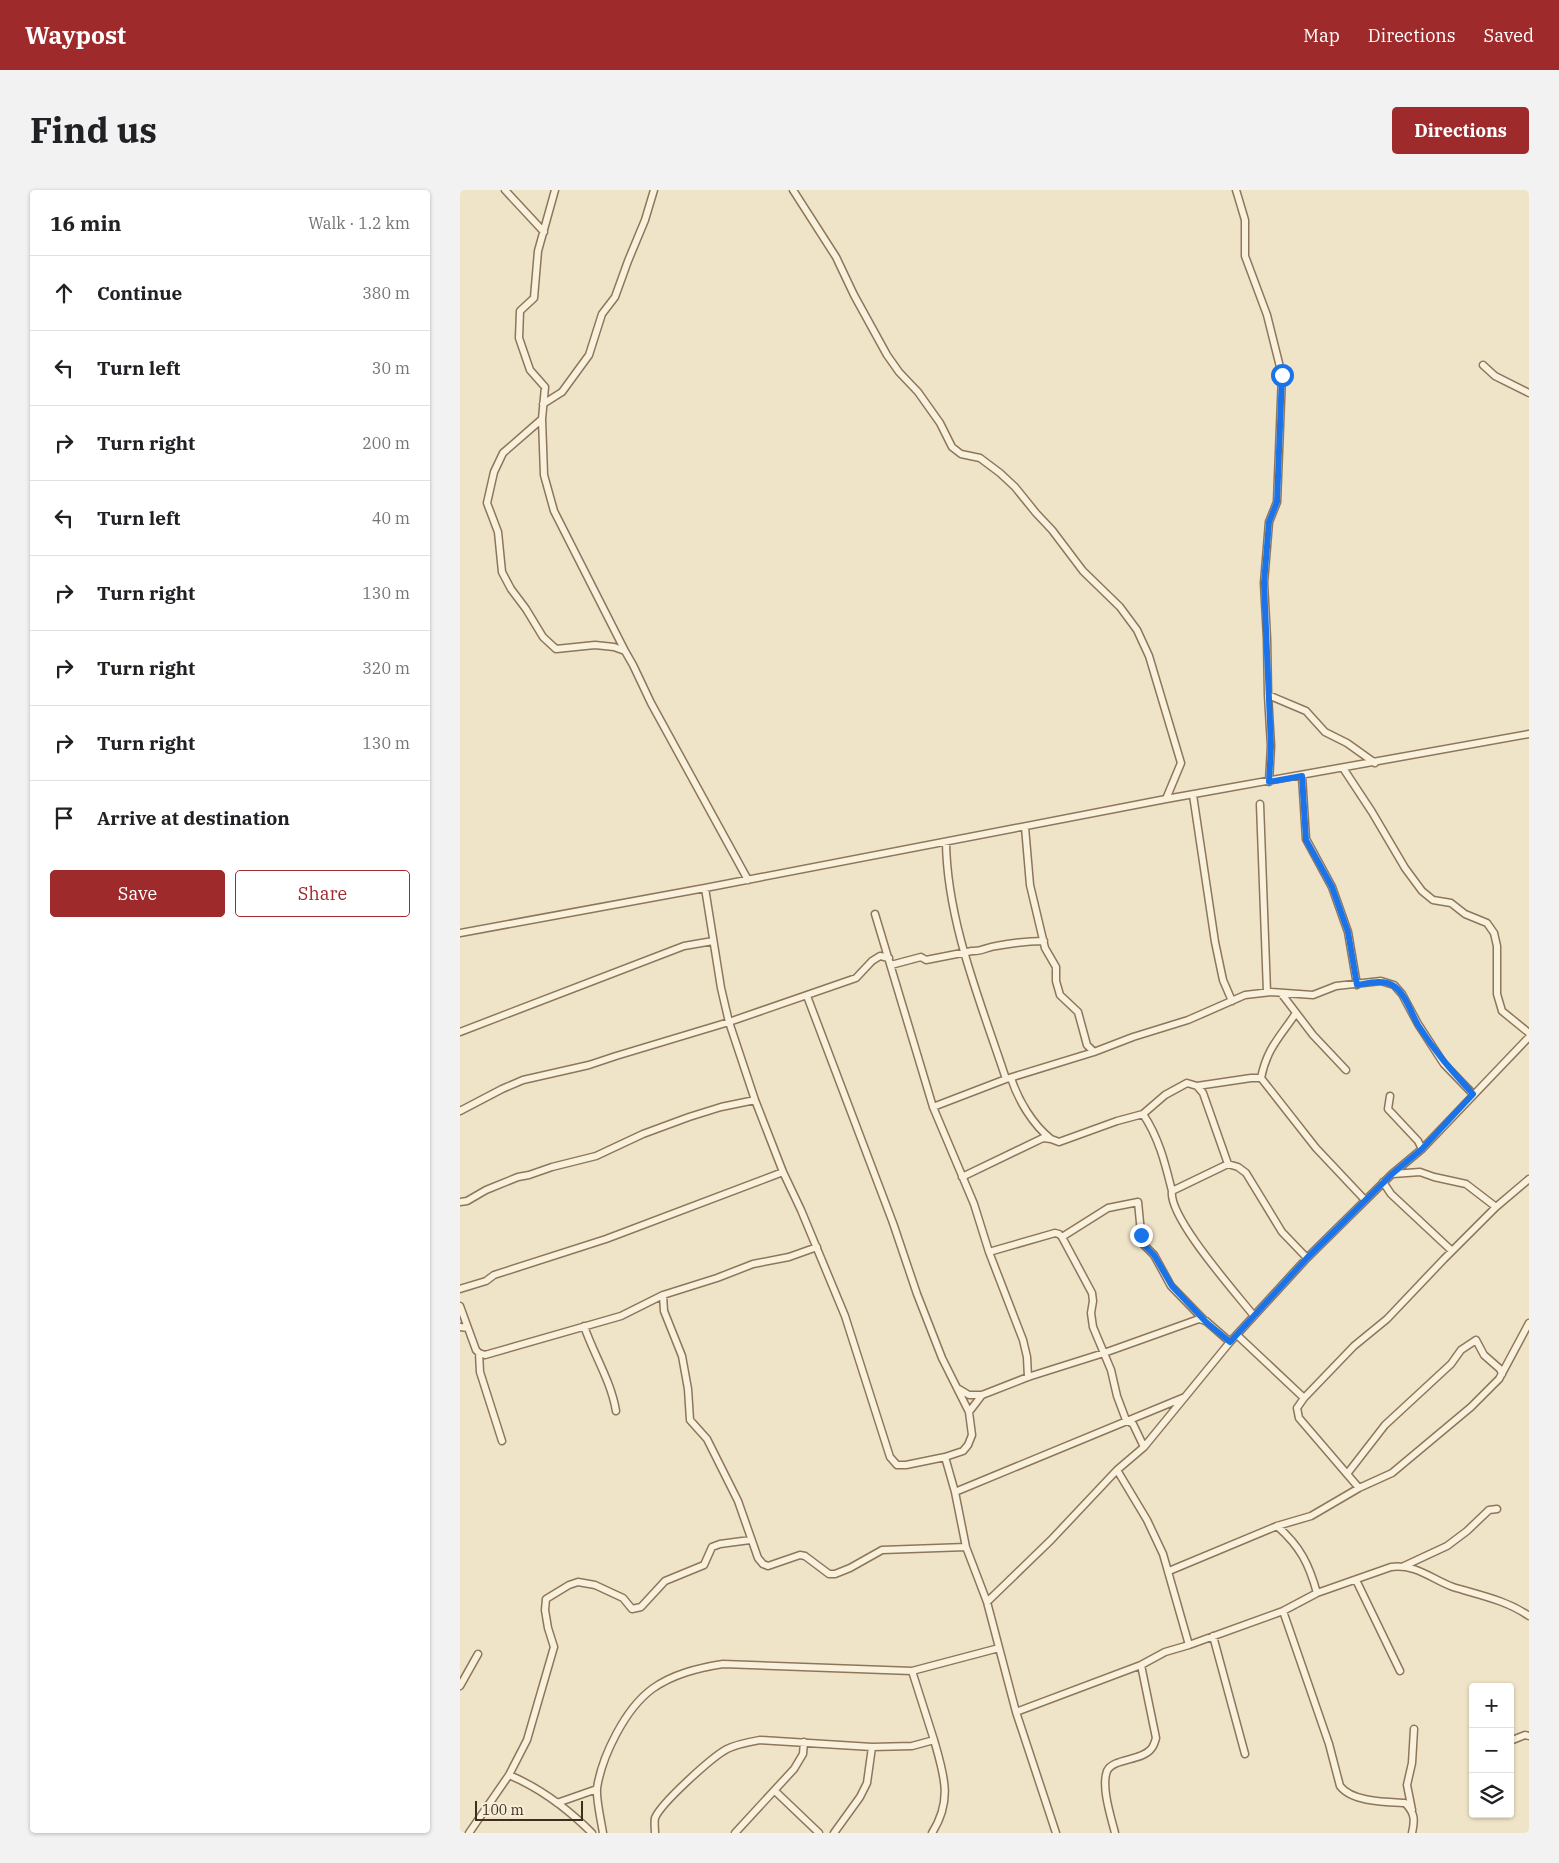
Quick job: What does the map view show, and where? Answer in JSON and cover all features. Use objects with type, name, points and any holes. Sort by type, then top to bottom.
[{"type":"street","points":[[504,190],[544,232]]},
{"type":"street","points":[[555,190],[538,251],[534,298],[520,311],[519,338],[530,370],[544,387],[542,419],[544,475],[554,511],[633,664],[651,703],[748,880]]},
{"type":"street","points":[[543,404],[562,392],[590,355],[602,314],[615,298],[654,190]]},
{"type":"street","points":[[793,190],[836,257],[854,295],[887,355],[899,372],[918,392],[940,423],[952,447],[961,454],[980,458],[1016,488],[1084,571],[1120,607],[1137,630],[1149,656],[1181,763],[1166,799]]},
{"type":"street","points":[[1236,190],[1245,220],[1245,256],[1266,315],[1282,375],[1277,502],[1269,522],[1264,583],[1271,746],[1269,782]]},
{"type":"street","points":[[1483,365],[1495,376],[1529,393]]},
{"type":"street","points":[[542,419],[503,453],[494,472],[487,503],[498,532],[502,572],[543,637],[556,649],[594,645],[614,647],[625,651]]},
{"type":"street","points":[[1268,695],[1306,711],[1325,732],[1348,743],[1375,763]]},
{"type":"street","points":[[460,933],[748,880],[1166,799],[1529,734]]},
{"type":"street","points":[[1344,768],[1405,868],[1422,891],[1433,900],[1451,902],[1465,914],[1487,923],[1494,934],[1497,946],[1497,994],[1502,1011],[1529,1033]]},
{"type":"street","points":[[1302,776],[1306,840],[1332,887],[1348,932],[1357,985]]},
{"type":"street","points":[[1193,795],[1215,942],[1223,980],[1232,1001]]},
{"type":"street","points":[[1260,804],[1267,992]]},
{"type":"street","points":[[1024,827],[1030,885],[1045,948],[1056,968],[1056,981],[1060,995],[1078,1012],[1087,1045],[1094,1052]]},
{"type":"street","points":[[946,842],[951,896],[956,918],[1008,1079],[1040,1131],[1051,1139]]},
{"type":"street","points":[[705,888],[721,988],[729,1022],[755,1100],[783,1172],[845,1316],[890,1457],[897,1465],[946,1458],[963,1451],[968,1445],[972,1435],[969,1412],[942,1358],[917,1294],[890,1215],[807,996]]},
{"type":"street","points":[[875,914],[933,1107],[974,1204],[989,1252],[1023,1340],[1028,1357],[1028,1377]]},
{"type":"street","points":[[460,1032],[684,946],[713,941]]},
{"type":"street","points":[[460,1111],[523,1080],[590,1065],[729,1022],[856,978],[872,961],[880,956],[890,962],[921,957],[926,960],[978,952],[994,946],[1016,942],[1044,941]]},
{"type":"street","points":[[933,1107],[1008,1079],[1188,1020],[1245,995],[1267,992],[1313,995],[1336,986],[1381,981],[1394,986],[1402,994],[1418,1024],[1444,1064],[1473,1094]]},
{"type":"street","points":[[1280,993],[1313,1035],[1346,1070]]},
{"type":"street","points":[[1296,1013],[1271,1046],[1264,1061],[1261,1078],[1316,1148],[1365,1200]]},
{"type":"street","points":[[987,1602],[1051,1540],[1117,1470],[1144,1447],[1230,1342],[1307,1258],[1383,1182],[1422,1149],[1529,1037]]},
{"type":"street","points":[[962,1176],[1018,1148],[1043,1138],[1059,1142],[1064,1141],[1143,1114],[1165,1095],[1188,1084],[1197,1086],[1261,1078]]},
{"type":"street","points":[[1197,1086],[1203,1094],[1228,1164]]},
{"type":"street","points":[[1390,1096],[1388,1109],[1418,1141],[1422,1149]]},
{"type":"street","points":[[460,1202],[467,1201],[486,1190],[518,1177],[552,1166],[596,1156],[644,1134],[690,1117],[721,1107],[755,1100]]},
{"type":"street","points":[[1143,1114],[1152,1128],[1162,1152],[1174,1204],[1194,1239],[1254,1316]]},
{"type":"street","points":[[1172,1191],[1228,1164],[1238,1167],[1246,1173],[1282,1232],[1307,1258]]},
{"type":"street","points":[[460,1289],[486,1281],[494,1275],[606,1240],[783,1172]]},
{"type":"street","points":[[1392,1174],[1420,1172],[1466,1184],[1496,1207]]},
{"type":"street","points":[[1360,1488],[1299,1418],[1297,1408],[1304,1398],[1354,1346],[1387,1319],[1496,1207],[1529,1179]]},
{"type":"street","points":[[1383,1182],[1391,1194],[1452,1251]]},
{"type":"street","points":[[1062,1237],[1108,1208],[1138,1202],[1142,1243],[1154,1255],[1172,1286],[1206,1322],[1230,1342]]},
{"type":"street","points":[[989,1252],[1055,1233],[1062,1237],[1092,1293],[1094,1301],[1090,1313],[1093,1327],[1111,1370],[1116,1396],[1126,1420],[1133,1424],[1144,1447]]},
{"type":"street","points":[[460,1306],[476,1350],[485,1355],[621,1316],[663,1295],[753,1264],[789,1257],[817,1248]]},
{"type":"street","points":[[663,1295],[664,1311],[682,1356],[688,1390],[690,1420],[708,1439],[738,1501],[750,1540],[758,1558],[765,1566],[800,1555],[805,1556],[829,1574],[835,1574],[882,1550],[966,1547]]},
{"type":"street","points":[[958,1388],[970,1394],[982,1395],[1028,1377],[1104,1353],[1190,1321],[1199,1319],[1206,1322]]},
{"type":"street","points":[[1169,1571],[1277,1526],[1311,1516],[1360,1488],[1392,1473],[1471,1407],[1499,1379],[1529,1323]]},
{"type":"street","points":[[584,1326],[613,1394],[616,1412]]},
{"type":"street","points":[[460,1327],[468,1328]]},
{"type":"street","points":[[1237,1335],[1304,1398]]},
{"type":"street","points":[[1347,1474],[1385,1425],[1451,1364],[1461,1350],[1476,1340],[1484,1354],[1500,1369],[1502,1374]]},
{"type":"street","points":[[479,1353],[480,1372],[502,1441]]},
{"type":"street","points":[[969,1412],[982,1395]]},
{"type":"street","points":[[955,1492],[1188,1395]]},
{"type":"street","points":[[946,1458],[966,1547],[987,1602],[1016,1712],[1056,1833]]},
{"type":"street","points":[[1117,1470],[1147,1520],[1169,1571],[1189,1645]]},
{"type":"street","points":[[1403,1566],[1447,1546],[1467,1532],[1489,1510],[1497,1509]]},
{"type":"street","points":[[1277,1526],[1289,1536],[1302,1553],[1310,1570],[1317,1593]]},
{"type":"street","points":[[469,1833],[509,1775],[527,1740],[554,1647],[545,1610],[546,1599],[568,1585],[578,1582],[595,1585],[623,1598],[632,1609],[642,1607],[665,1581],[704,1565],[712,1547],[720,1544],[750,1540]]},
{"type":"street","points":[[1016,1712],[1141,1665],[1165,1652],[1283,1611],[1317,1593],[1392,1567],[1403,1566],[1415,1569],[1451,1586],[1514,1606],[1529,1616]]},
{"type":"street","points":[[1356,1580],[1400,1671]]},
{"type":"street","points":[[1283,1611],[1329,1744],[1340,1786],[1343,1790],[1372,1802],[1405,1804],[1412,1810]]},
{"type":"street","points":[[1213,1636],[1245,1754]]},
{"type":"street","points":[[603,1833],[597,1789],[610,1746],[633,1708],[651,1690],[673,1677],[698,1668],[722,1664],[912,1671],[1000,1648]]},
{"type":"street","points":[[460,1686],[478,1654]]},
{"type":"street","points":[[1115,1833],[1107,1799],[1106,1777],[1108,1770],[1115,1764],[1143,1755],[1151,1749],[1156,1738],[1141,1665]]},
{"type":"street","points":[[912,1671],[945,1779],[943,1806],[932,1833]]},
{"type":"street","points":[[1412,1833],[1414,1822],[1407,1785],[1412,1763],[1414,1729]]},
{"type":"street","points":[[1514,1739],[1525,1735],[1529,1736]]},
{"type":"street","points":[[655,1833],[656,1817],[673,1795],[711,1759],[728,1749],[760,1740],[872,1747],[912,1746],[934,1740]]},
{"type":"street","points":[[735,1833],[775,1791],[799,1762],[803,1754],[804,1742]]},
{"type":"street","points":[[834,1833],[860,1797],[867,1783],[872,1747]]},
{"type":"street","points":[[509,1775],[526,1782],[557,1803],[592,1833]]},
{"type":"street","points":[[557,1803],[597,1789]]},
{"type":"street","points":[[775,1791],[819,1833]]},
{"type":"route","points":[[1141,1235],[1142,1243],[1154,1255],[1172,1286],[1206,1322],[1230,1342],[1307,1258],[1392,1174],[1422,1149],[1473,1094],[1444,1064],[1418,1024],[1402,994],[1394,986],[1381,981],[1357,985],[1348,932],[1332,887],[1306,840],[1302,776],[1269,782],[1271,746],[1264,583],[1269,522],[1277,502],[1282,375]]}]
